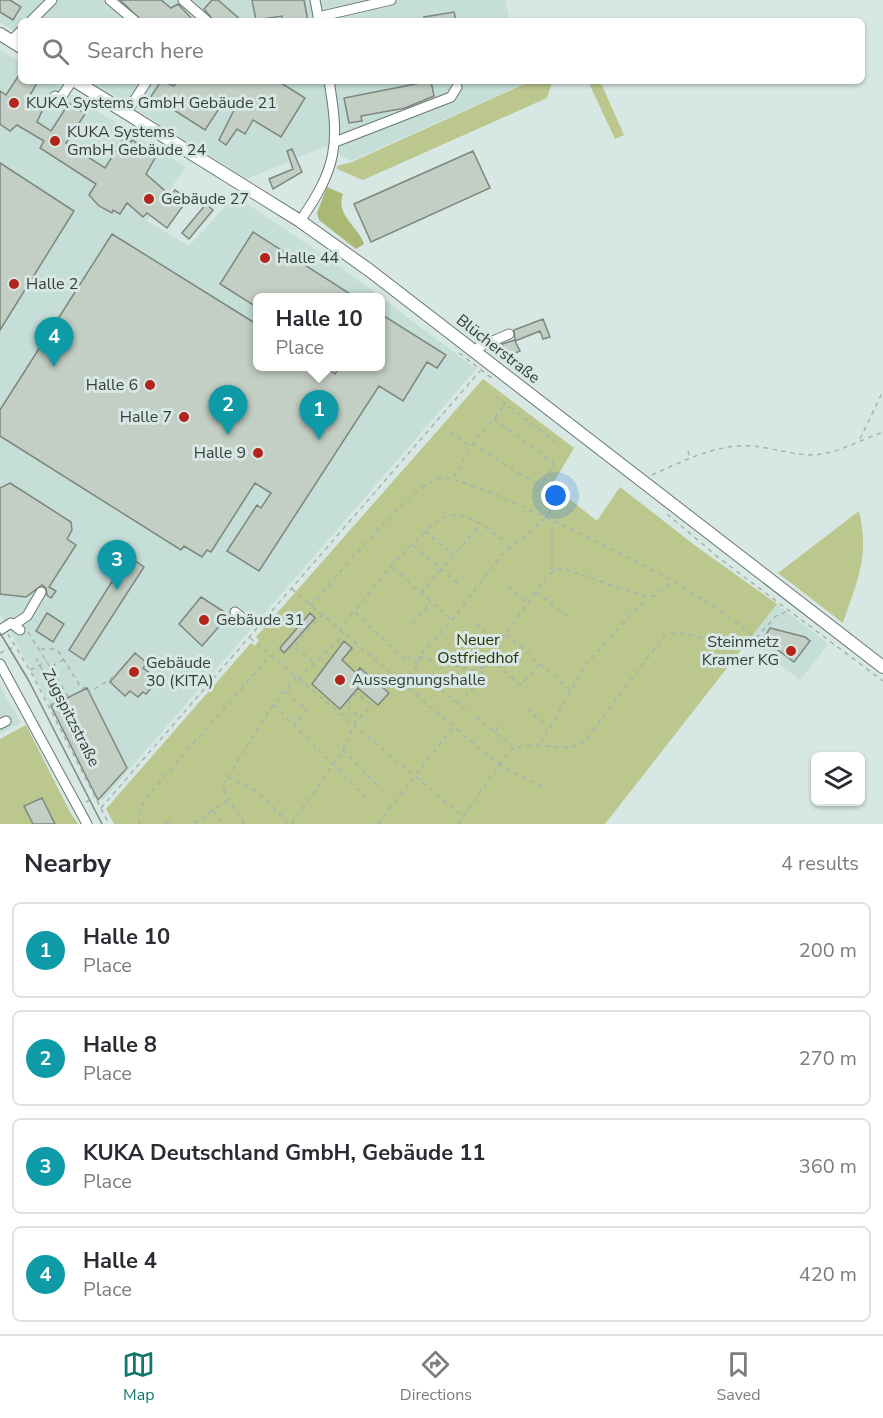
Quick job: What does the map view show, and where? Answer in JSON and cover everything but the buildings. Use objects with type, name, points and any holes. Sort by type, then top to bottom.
[{"type":"main road","points":[[0,34],[16,44]]},
{"type":"main road","name":"Blücherstraße","points":[[78,84],[300,221],[369,270],[883,667]]},
{"type":"street","points":[[34,18],[52,0]]},
{"type":"street","points":[[110,0],[131,18]]},
{"type":"street","points":[[183,0],[201,18]]},
{"type":"street","points":[[315,0],[318,18]]},
{"type":"street","points":[[322,18],[392,0]]},
{"type":"street","points":[[55,96],[60,99],[71,84]]},
{"type":"street","points":[[126,113],[145,84]]},
{"type":"street","points":[[300,221],[328,174],[335,142],[334,109],[330,84]]},
{"type":"street","points":[[335,142],[451,97],[457,87]]},
{"type":"street","points":[[475,352],[479,347],[509,334]]},
{"type":"street","points":[[2,629],[19,625],[42,592]]},
{"type":"street","points":[[235,612],[245,620]]},
{"type":"street","points":[[0,664],[87,824]]},
{"type":"path","points":[[101,808],[481,371]]},
{"type":"path","points":[[860,440],[883,391]]},
{"type":"path","points":[[495,396],[556,442]]},
{"type":"path","points":[[453,478],[472,444],[506,405]]},
{"type":"path","points":[[494,419],[551,460],[552,469],[540,486]]},
{"type":"path","points":[[450,431],[470,447]]},
{"type":"path","points":[[640,480],[690,459],[732,446],[821,454],[883,432]]},
{"type":"path","points":[[472,444],[540,486],[558,501]]},
{"type":"path","points":[[688,451],[690,459]]},
{"type":"path","points":[[310,606],[398,510],[433,481],[453,478],[546,518],[674,582],[756,638],[776,616],[789,611]]},
{"type":"path","points":[[404,684],[418,665],[419,657],[452,620],[510,546],[546,518],[563,494]]},
{"type":"path","points":[[339,630],[412,544],[442,518],[453,515],[480,525],[510,546]]},
{"type":"path","points":[[459,704],[482,678],[484,666],[489,658],[552,571],[552,522]]},
{"type":"path","points":[[421,593],[480,525]]},
{"type":"path","points":[[425,531],[453,555]]},
{"type":"path","points":[[412,544],[459,585]]},
{"type":"path","points":[[392,568],[452,620]]},
{"type":"path","points":[[552,571],[565,569],[647,597],[655,596],[674,582]]},
{"type":"path","points":[[508,586],[528,603]]},
{"type":"path","points":[[291,589],[499,765],[542,787]]},
{"type":"path","points":[[536,592],[568,617]]},
{"type":"path","points":[[541,744],[548,727],[586,664],[647,597]]},
{"type":"path","points":[[412,623],[431,601]]},
{"type":"path","points":[[354,612],[405,659],[408,656],[418,665]]},
{"type":"path","points":[[313,662],[294,647],[322,616]]},
{"type":"path","points":[[476,624],[500,644]]},
{"type":"path","points":[[19,625],[41,649],[68,696],[48,705]]},
{"type":"path","name":"Zugspitzstraße","points":[[2,629],[16,646],[109,824]]},
{"type":"path","points":[[506,634],[571,691]]},
{"type":"path","points":[[458,824],[499,765],[515,748],[541,744],[573,748],[580,746],[658,643],[668,634],[685,634],[732,652]]},
{"type":"path","points":[[244,824],[223,789],[227,777],[273,704],[313,662],[345,635]]},
{"type":"path","points":[[249,637],[412,777],[464,817]]},
{"type":"path","points":[[0,653],[16,646]]},
{"type":"path","points":[[41,649],[54,647],[82,689],[87,686],[90,692],[115,676]]},
{"type":"path","points":[[139,824],[141,807],[151,792],[271,655]]},
{"type":"path","points":[[419,657],[471,670],[484,666]]},
{"type":"path","points":[[36,658],[58,700]]},
{"type":"path","points":[[489,658],[521,685],[540,663]]},
{"type":"path","points":[[51,667],[64,659]]},
{"type":"path","points":[[29,670],[47,660]]},
{"type":"path","points":[[434,691],[438,687],[443,663]]},
{"type":"path","points":[[385,689],[394,677]]},
{"type":"path","points":[[438,687],[469,712]]},
{"type":"path","points":[[285,691],[307,710],[294,724]]},
{"type":"path","points":[[227,777],[257,792],[291,824],[343,750],[353,726],[360,718],[371,705],[357,693],[346,706],[360,718]]},
{"type":"path","points":[[273,704],[369,800]]},
{"type":"path","points":[[527,709],[548,727]]},
{"type":"path","points":[[476,717],[515,748]]},
{"type":"path","points":[[495,732],[501,723]]},
{"type":"path","points":[[378,824],[412,777],[453,727]]},
{"type":"path","points":[[343,750],[380,788]]},
{"type":"path","points":[[194,823],[229,800]]},
{"type":"path","points":[[213,810],[222,824]]},
{"type":"path","points":[[166,824],[170,821]]},
{"type":"shaded area","points":[[0,0],[505,0],[509,18],[18,18],[18,33],[0,22]]},
{"type":"shaded area","points":[[0,49],[18,61],[18,84],[55,84],[186,167],[147,221],[189,246],[235,196],[334,262],[375,293],[253,293],[253,371],[385,371],[385,300],[476,369],[102,801],[0,613]]},
{"type":"shaded area","points":[[97,84],[523,84],[351,161],[326,146],[246,179]]},
{"type":"shaded area","points":[[777,604],[828,644],[800,680],[749,640]]},
{"type":"shaded area","points":[[0,686],[21,723],[0,734]]},
{"type":"green space","points":[[524,84],[551,84],[547,98],[363,180],[337,169],[337,166],[352,162]]},
{"type":"green space","points":[[589,84],[601,84],[624,135],[615,139]]},
{"type":"green space","points":[[327,187],[343,194],[342,208],[364,244],[356,249],[319,220],[317,213]]},
{"type":"green space","name":"Neuer Ostfriedhof","points":[[483,379],[574,448],[552,485],[597,521],[620,487],[697,547],[777,604],[605,824],[114,824],[106,809],[251,643],[255,646],[259,640],[256,637]]},
{"type":"green space","points":[[859,511],[863,542],[862,556],[857,581],[843,623],[778,573]]},
{"type":"green space","points":[[26,725],[78,824],[0,824],[0,739]]},
{"type":"tram line","points":[[0,633],[29,681],[102,824]]},
{"type":"place","name":"KUKA Systems GmbH Gebäude 21","points":[[14,103]]},
{"type":"place","name":"KUKA Systems GmbH Gebäude 24","points":[[55,141]]},
{"type":"place","name":"Gebäude 27","points":[[149,199]]},
{"type":"place","name":"Halle 44","points":[[265,258]]},
{"type":"place","name":"Halle 2","points":[[14,284]]},
{"type":"place","name":"Halle 4","points":[[54,367]]},
{"type":"place","name":"Halle 6","points":[[150,385]]},
{"type":"place","name":"Halle 7","points":[[184,417]]},
{"type":"place","name":"Halle 8","points":[[228,435]]},
{"type":"place","name":"Halle 10","points":[[319,440]]},
{"type":"place","name":"Halle 9","points":[[258,453]]},
{"type":"place","name":"KUKA Deutschland GmbH, Gebäude 11","points":[[117,590]]},
{"type":"place","name":"Gebäude 31","points":[[204,620]]},
{"type":"place","name":"Steinmetz Kramer KG","points":[[791,651]]},
{"type":"place","name":"Gebäude 30 (KITA)","points":[[134,672]]},
{"type":"place","name":"Aussegnungshalle","points":[[340,680]]}]
